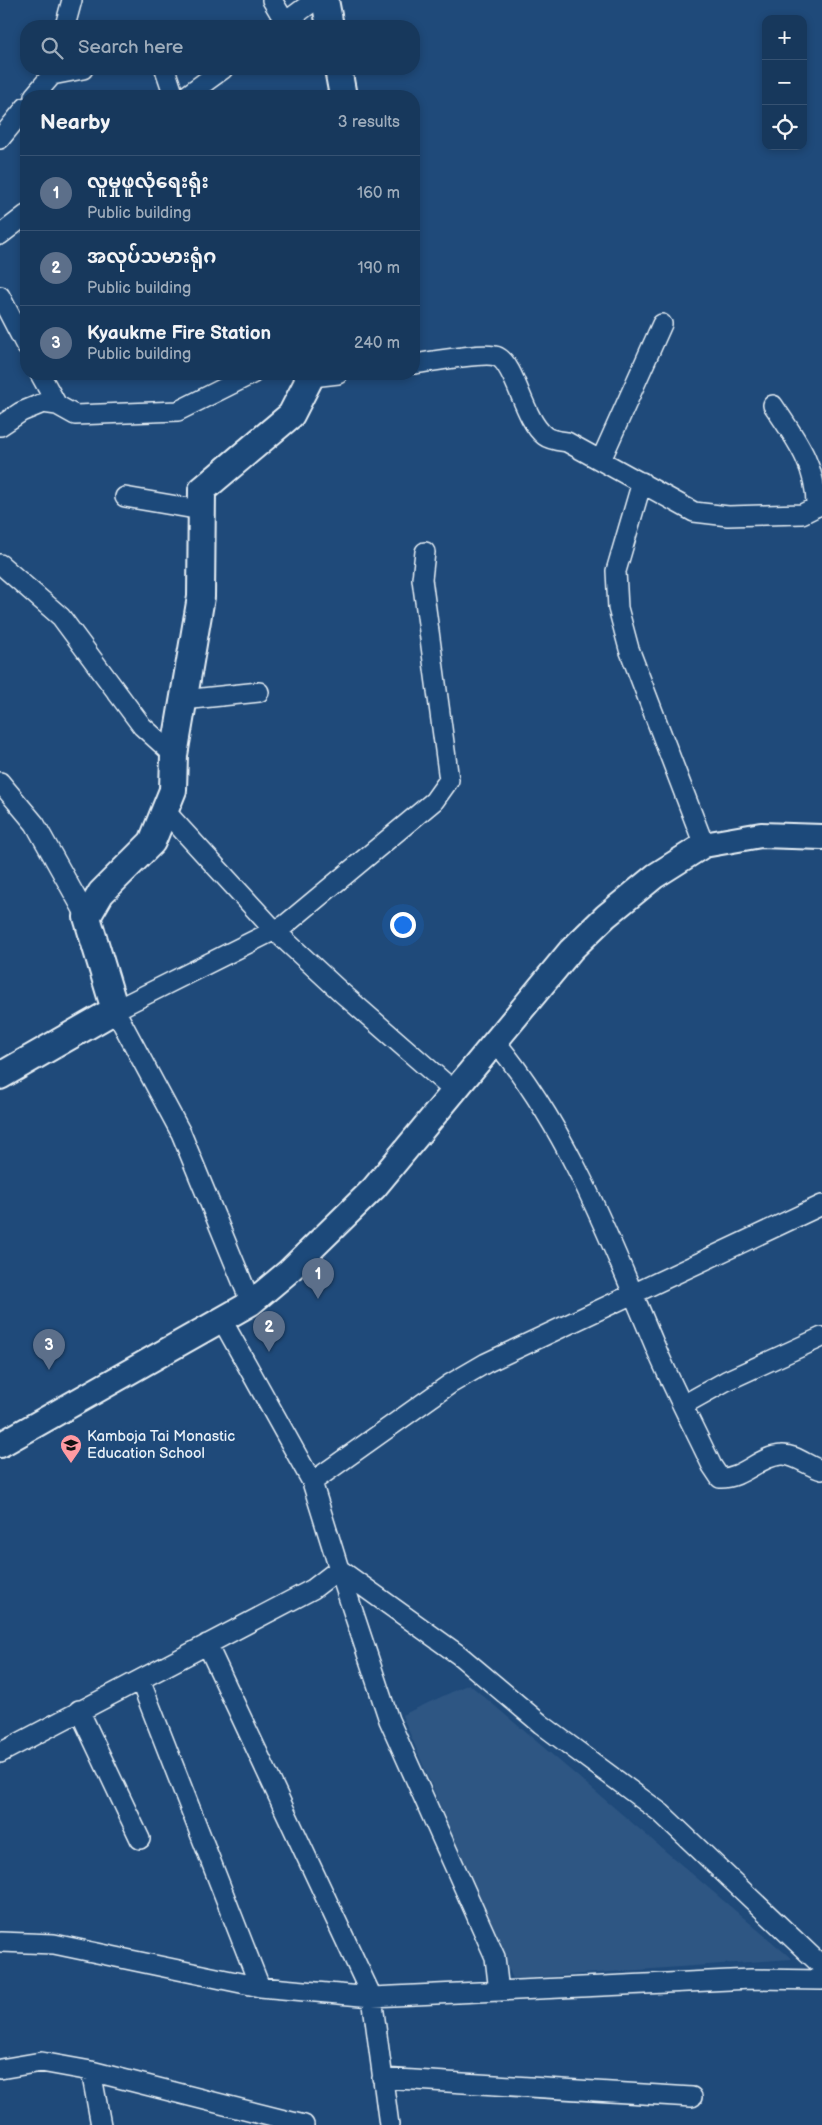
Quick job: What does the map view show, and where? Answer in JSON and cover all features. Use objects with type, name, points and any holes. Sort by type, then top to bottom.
[{"type":"main road","points":[[325,0],[329,20]]},
{"type":"main road","points":[[339,75],[342,90]]},
{"type":"main road","points":[[0,1076],[114,1010],[87,917],[101,893],[152,842],[173,790],[174,755],[201,597],[202,490],[291,415],[307,380]]},
{"type":"street","points":[[67,20],[72,0]]},
{"type":"street","points":[[272,0],[280,20]]},
{"type":"street","points":[[288,20],[315,0]]},
{"type":"street","points":[[39,90],[51,75]]},
{"type":"street","points":[[167,75],[172,90]]},
{"type":"street","points":[[194,90],[215,75]]},
{"type":"street","points":[[0,139],[20,114]]},
{"type":"street","points":[[0,235],[20,220]]},
{"type":"street","points":[[0,296],[20,334]]},
{"type":"street","points":[[601,460],[662,324]]},
{"type":"street","points":[[420,363],[480,355],[497,356],[505,363],[527,413],[545,436],[567,442],[694,512],[728,516],[802,514],[819,505],[812,472],[801,446],[774,405]]},
{"type":"street","points":[[43,380],[57,405]]},
{"type":"street","points":[[0,426],[21,412],[43,403],[57,405],[75,415],[178,411],[240,380]]},
{"type":"street","points":[[642,482],[616,571],[618,608],[629,649],[704,845]]},
{"type":"street","points":[[125,497],[202,510]]},
{"type":"street","points":[[251,1303],[181,1132],[114,1010],[285,925],[434,800],[449,780],[422,579],[425,552]]},
{"type":"street","points":[[0,564],[60,617],[142,726],[174,755]]},
{"type":"street","points":[[183,700],[259,692]]},
{"type":"street","points":[[0,782],[36,824],[87,917]]},
{"type":"street","points":[[165,811],[274,930],[342,993],[454,1091]]},
{"type":"street","points":[[0,1445],[251,1303],[288,1272],[374,1188],[571,950],[606,916],[655,876],[704,845],[761,835],[822,837]]},
{"type":"street","points":[[495,1041],[533,1090],[598,1209],[656,1347],[720,1478],[729,1478],[773,1456],[784,1454],[822,1470]]},
{"type":"street","points":[[312,1482],[450,1384],[522,1345],[822,1205]]},
{"type":"street","points":[[222,1320],[312,1482],[389,1720],[495,1957],[499,1992]]},
{"type":"street","points":[[683,1405],[726,1381],[822,1337]]},
{"type":"street","points":[[0,1754],[79,1710],[313,1589],[339,1569]]},
{"type":"street","points":[[339,1569],[458,1655],[541,1724],[662,1813],[822,1966]]},
{"type":"street","points":[[208,1644],[372,1997],[389,2125]]},
{"type":"street","points":[[140,1680],[260,1987]]},
{"type":"street","points":[[79,1710],[140,1839]]},
{"type":"street","points":[[0,1942],[54,1944],[260,1987],[372,1997],[751,1978],[822,1980]]},
{"type":"street","points":[[0,2069],[41,2062],[91,2071],[281,2122],[304,2125]]},
{"type":"street","points":[[91,2071],[101,2125]]},
{"type":"street","points":[[382,2078],[692,2097]]},
{"type":"shaded area","points":[[469,1684],[792,1959],[513,1979],[402,1715]]},
{"type":"place","name":"လူမှုဖူလုံရေးရုံး","points":[[318,1299]]},
{"type":"place","name":"အလုပ်သမားရုံဂ","points":[[269,1352]]},
{"type":"place","name":"Kyaukme Fire Station","points":[[49,1370]]},
{"type":"place","name":"Kamboja Tai Monastic Education School","points":[[71,1464]]}]
